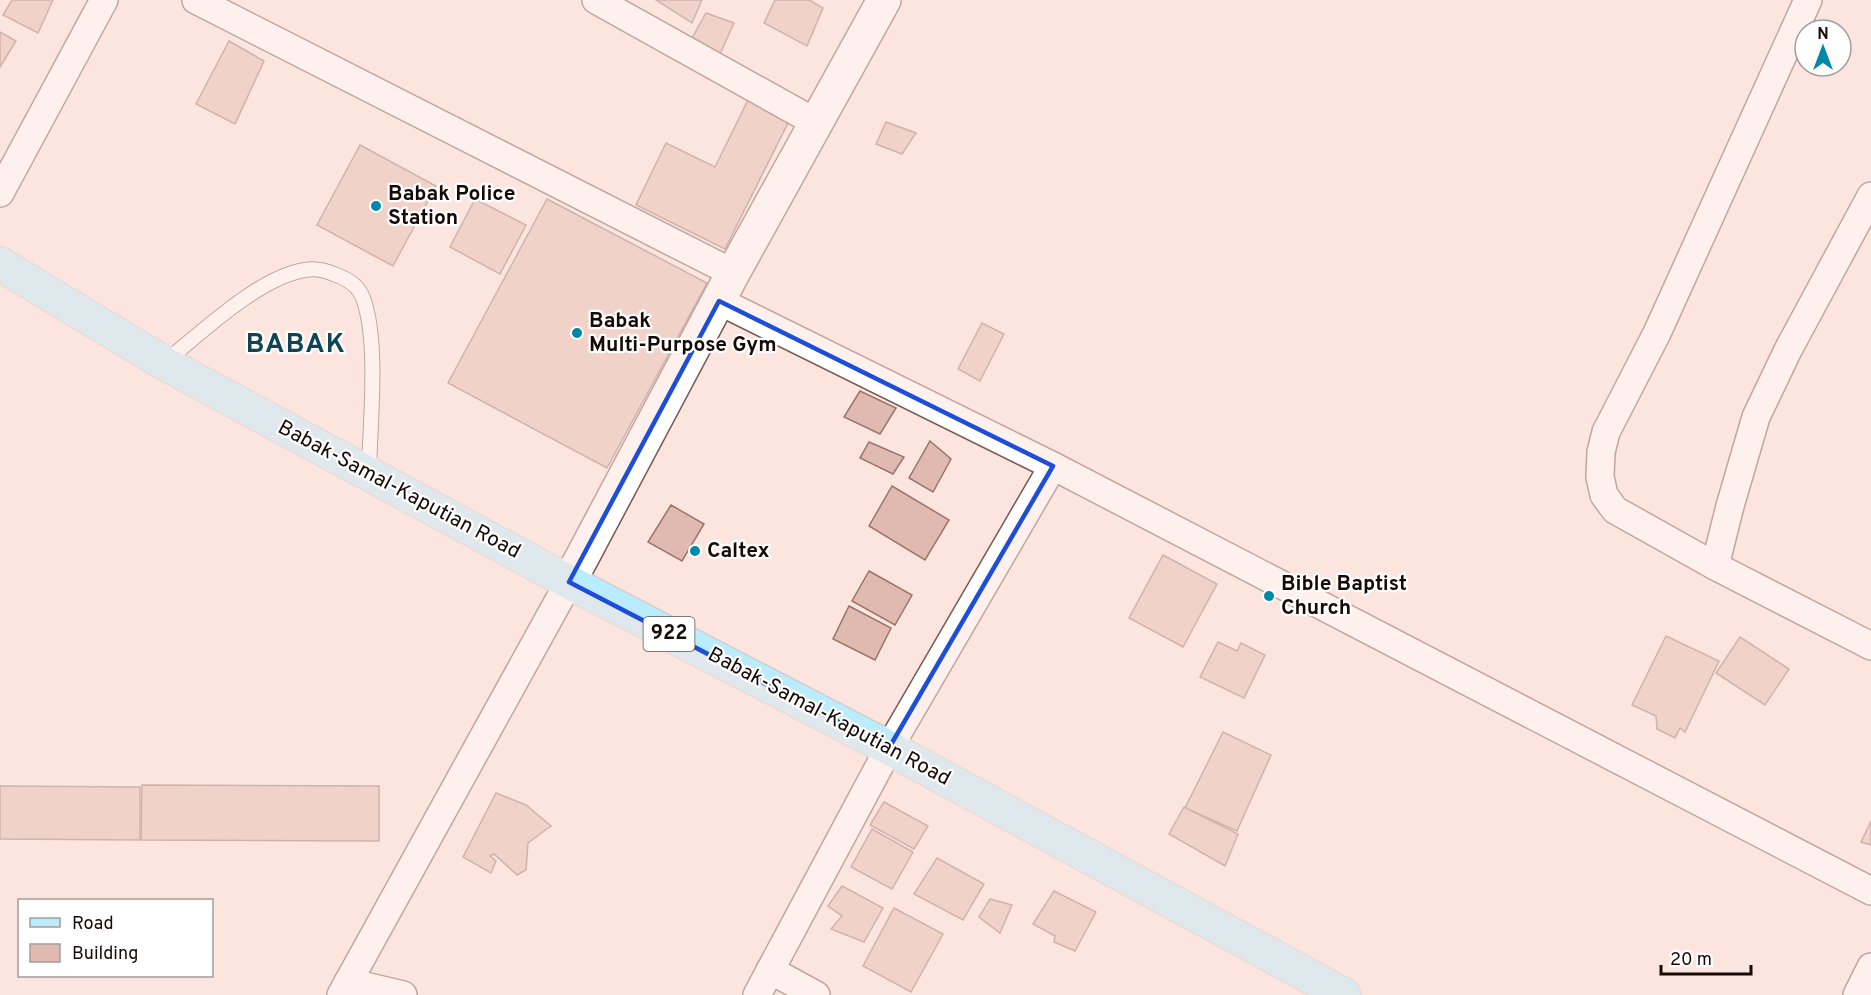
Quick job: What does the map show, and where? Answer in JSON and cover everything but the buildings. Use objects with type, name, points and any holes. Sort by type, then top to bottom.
[{"type":"main road","name":"Babak-Samal-Kaputian Road","points":[[0,264],[164,363],[569,582],[889,748],[1344,995]]},
{"type":"street","points":[[0,193],[104,0]]},
{"type":"street","points":[[196,0],[1053,466],[1871,891]]},
{"type":"street","points":[[596,0],[815,123]]},
{"type":"street","points":[[403,995],[345,988],[569,582],[726,287],[884,0]]},
{"type":"street","points":[[1808,0],[1657,333],[1606,432],[1601,452],[1600,477],[1604,495],[1615,510],[1715,566],[1871,646]]},
{"type":"street","points":[[1715,566],[1756,417],[1788,350],[1871,196]]},
{"type":"street","points":[[757,995],[889,748],[1053,466]]},
{"type":"street","points":[[1857,995],[1871,967]]},
{"type":"street","points":[[770,970],[816,995]]},
{"type":"lane","points":[[164,363],[232,308],[274,280],[307,269],[326,270],[340,276],[358,288],[369,322],[372,365],[369,473]]},
{"type":"highlighted area","points":[[719,301],[1053,466],[889,748],[569,582]]},
{"type":"place","name":"Babak Police Station","points":[[376,206]]},
{"type":"place","name":"Babak Multi-Purpose Gym","points":[[577,333]]},
{"type":"place","name":"Caltex","points":[[695,551]]},
{"type":"place","name":"Bible Baptist Church","points":[[1269,596]]},
{"type":"district","name":"BABAK","points":[[296,345]]}]
